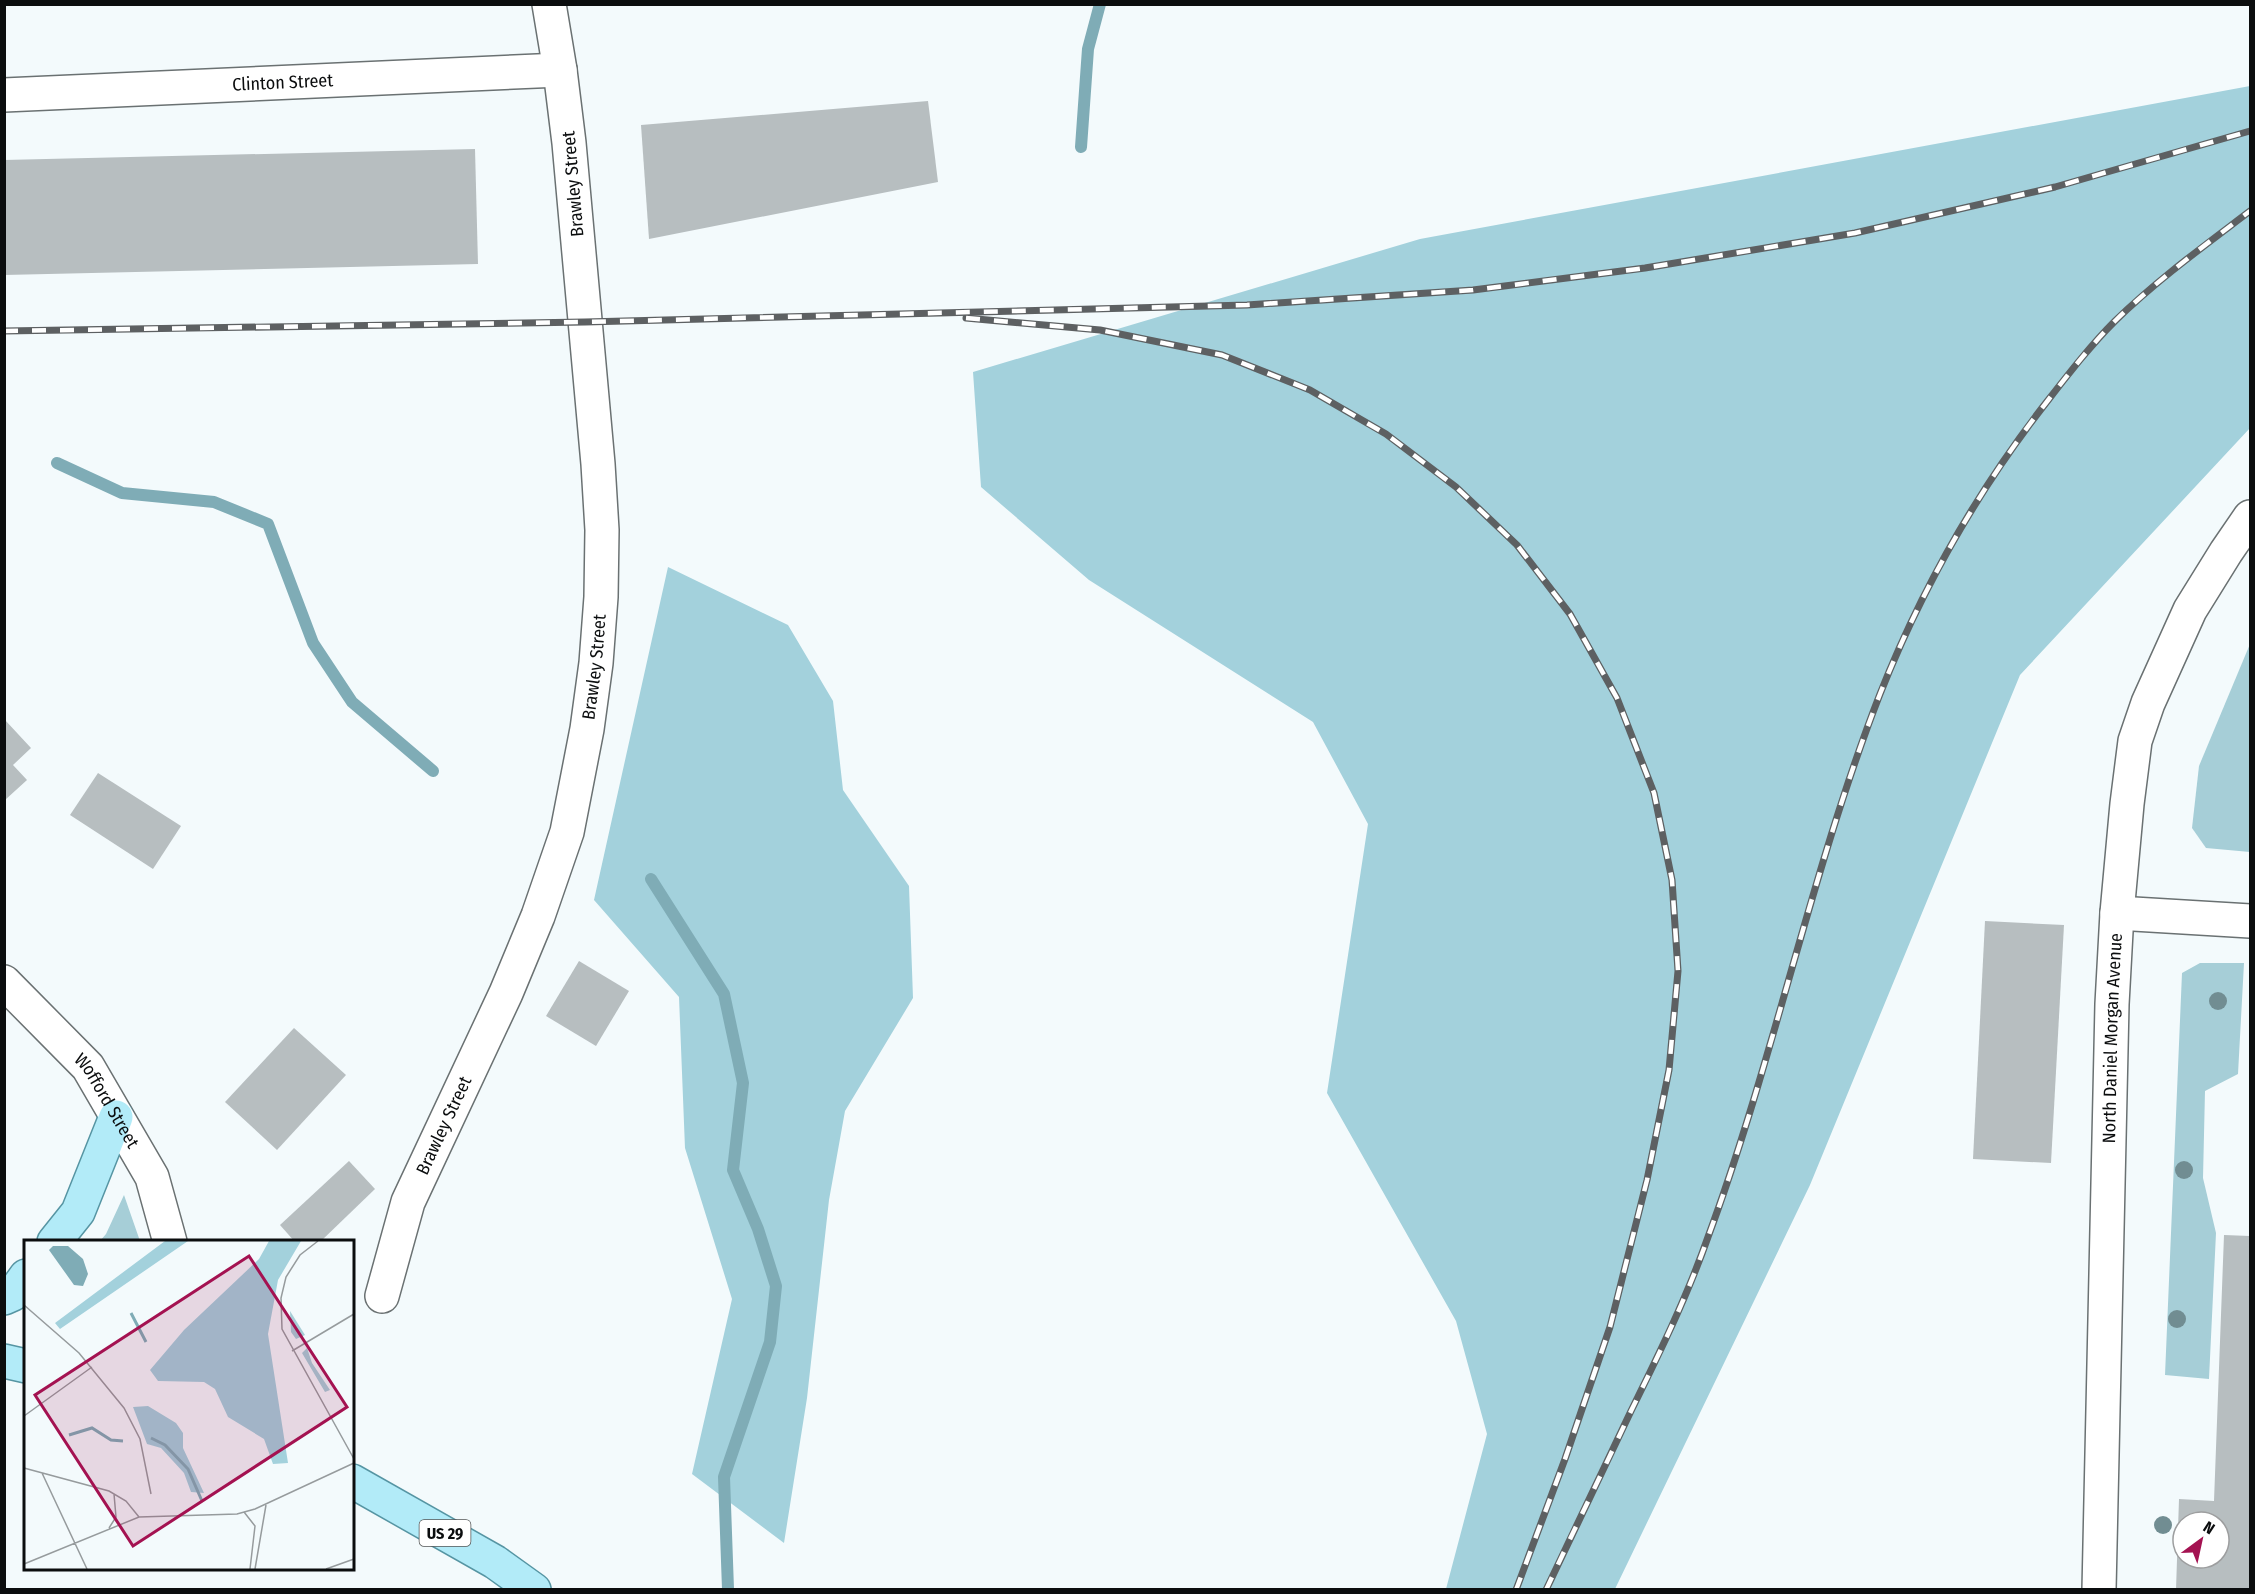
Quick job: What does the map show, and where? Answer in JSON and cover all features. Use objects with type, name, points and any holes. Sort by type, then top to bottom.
[{"type":"main road","points":[[56,1240],[78,1212],[116,1117]]},
{"type":"main road","points":[[4,1298],[13,1294],[24,1279]]},
{"type":"main road","points":[[4,1361],[24,1366]]},
{"type":"main road","name":"US 29","points":[[354,1482],[495,1562],[534,1590]]},
{"type":"street","name":"Brawley Street","points":[[382,1296],[408,1202],[506,993],[538,916],[567,832],[587,729],[596,663],[602,530],[598,464],[569,143],[549,4]]},
{"type":"street","name":"Clinton Street","points":[[4,95],[560,70]]},
{"type":"street","name":"North Daniel Morgan Avenue","points":[[2099,1590],[2112,1004],[2117,914],[2134,751],[2145,712],[2190,610],[2250,517]]},
{"type":"street","points":[[2117,914],[2250,921]]},
{"type":"street","name":"Wofford Street","points":[[4,982],[88,1067],[152,1177],[169,1240]]},
{"type":"shaded area","points":[[2250,86],[2250,428],[2020,675],[1810,1185],[1615,1589],[1446,1589],[1487,1434],[1456,1321],[1327,1093],[1368,824],[1313,722],[1089,580],[981,487],[973,372],[1420,239]]},
{"type":"shaded area","points":[[668,567],[788,625],[833,701],[843,790],[909,886],[913,998],[845,1111],[829,1200],[807,1398],[784,1543],[692,1474],[732,1299],[685,1148],[679,997],[594,900]]},
{"type":"shaded area","points":[[2250,644],[2250,852],[2206,848],[2192,828],[2199,766]]},
{"type":"shaded area","points":[[2200,963],[2244,963],[2238,1074],[2205,1091],[2203,1178],[2216,1233],[2209,1379],[2165,1375],[2182,973]]},
{"type":"shaded area","points":[[124,1195],[140,1240],[101,1240],[106,1234]]},
{"type":"building","points":[[928,101],[938,182],[649,239],[641,125]]},
{"type":"building","points":[[475,149],[478,264],[4,275],[4,160]]},
{"type":"building","points":[[5,720],[31,748],[13,765],[27,780],[5,800]]},
{"type":"building","points":[[98,773],[181,826],[153,869],[70,815]]},
{"type":"building","points":[[1985,921],[2064,925],[2051,1163],[1973,1159]]},
{"type":"building","points":[[579,961],[629,991],[596,1046],[546,1016]]},
{"type":"building","points":[[294,1028],[346,1075],[277,1150],[225,1102]]},
{"type":"building","points":[[349,1161],[375,1189],[322,1240],[293,1240],[280,1225]]},
{"type":"building","points":[[2224,1235],[2250,1236],[2250,1590],[2176,1590],[2177,1570],[2231,1570],[2231,1510],[2179,1510],[2179,1499],[2214,1501]]},
{"type":"waterway","points":[[1081,147],[1088,49],[1100,4]]},
{"type":"waterway","points":[[57,463],[122,493],[214,502],[268,524],[313,643],[352,702],[433,771]]},
{"type":"waterway","points":[[651,879],[724,994],[743,1083],[733,1170],[758,1229],[776,1286],[770,1342],[724,1477],[728,1589]]},
{"type":"railway","points":[[4,331],[585,322],[1247,305],[1473,290],[1645,268],[1855,233],[2055,187],[2250,131]]},
{"type":"railway","points":[[1546,1590],[1662,1347],[1700,1259],[1732,1170],[1753,1102],[1833,828],[1880,694],[1933,578],[1999,468],[2023,433],[2089,349],[2147,291],[2250,211]]},
{"type":"railway","points":[[966,318],[1100,330],[1222,355],[1310,390],[1386,434],[1456,487],[1517,545],[1570,614],[1617,698],[1654,793],[1672,880],[1678,971],[1669,1070],[1647,1180],[1610,1327],[1565,1459],[1516,1590]]}]
